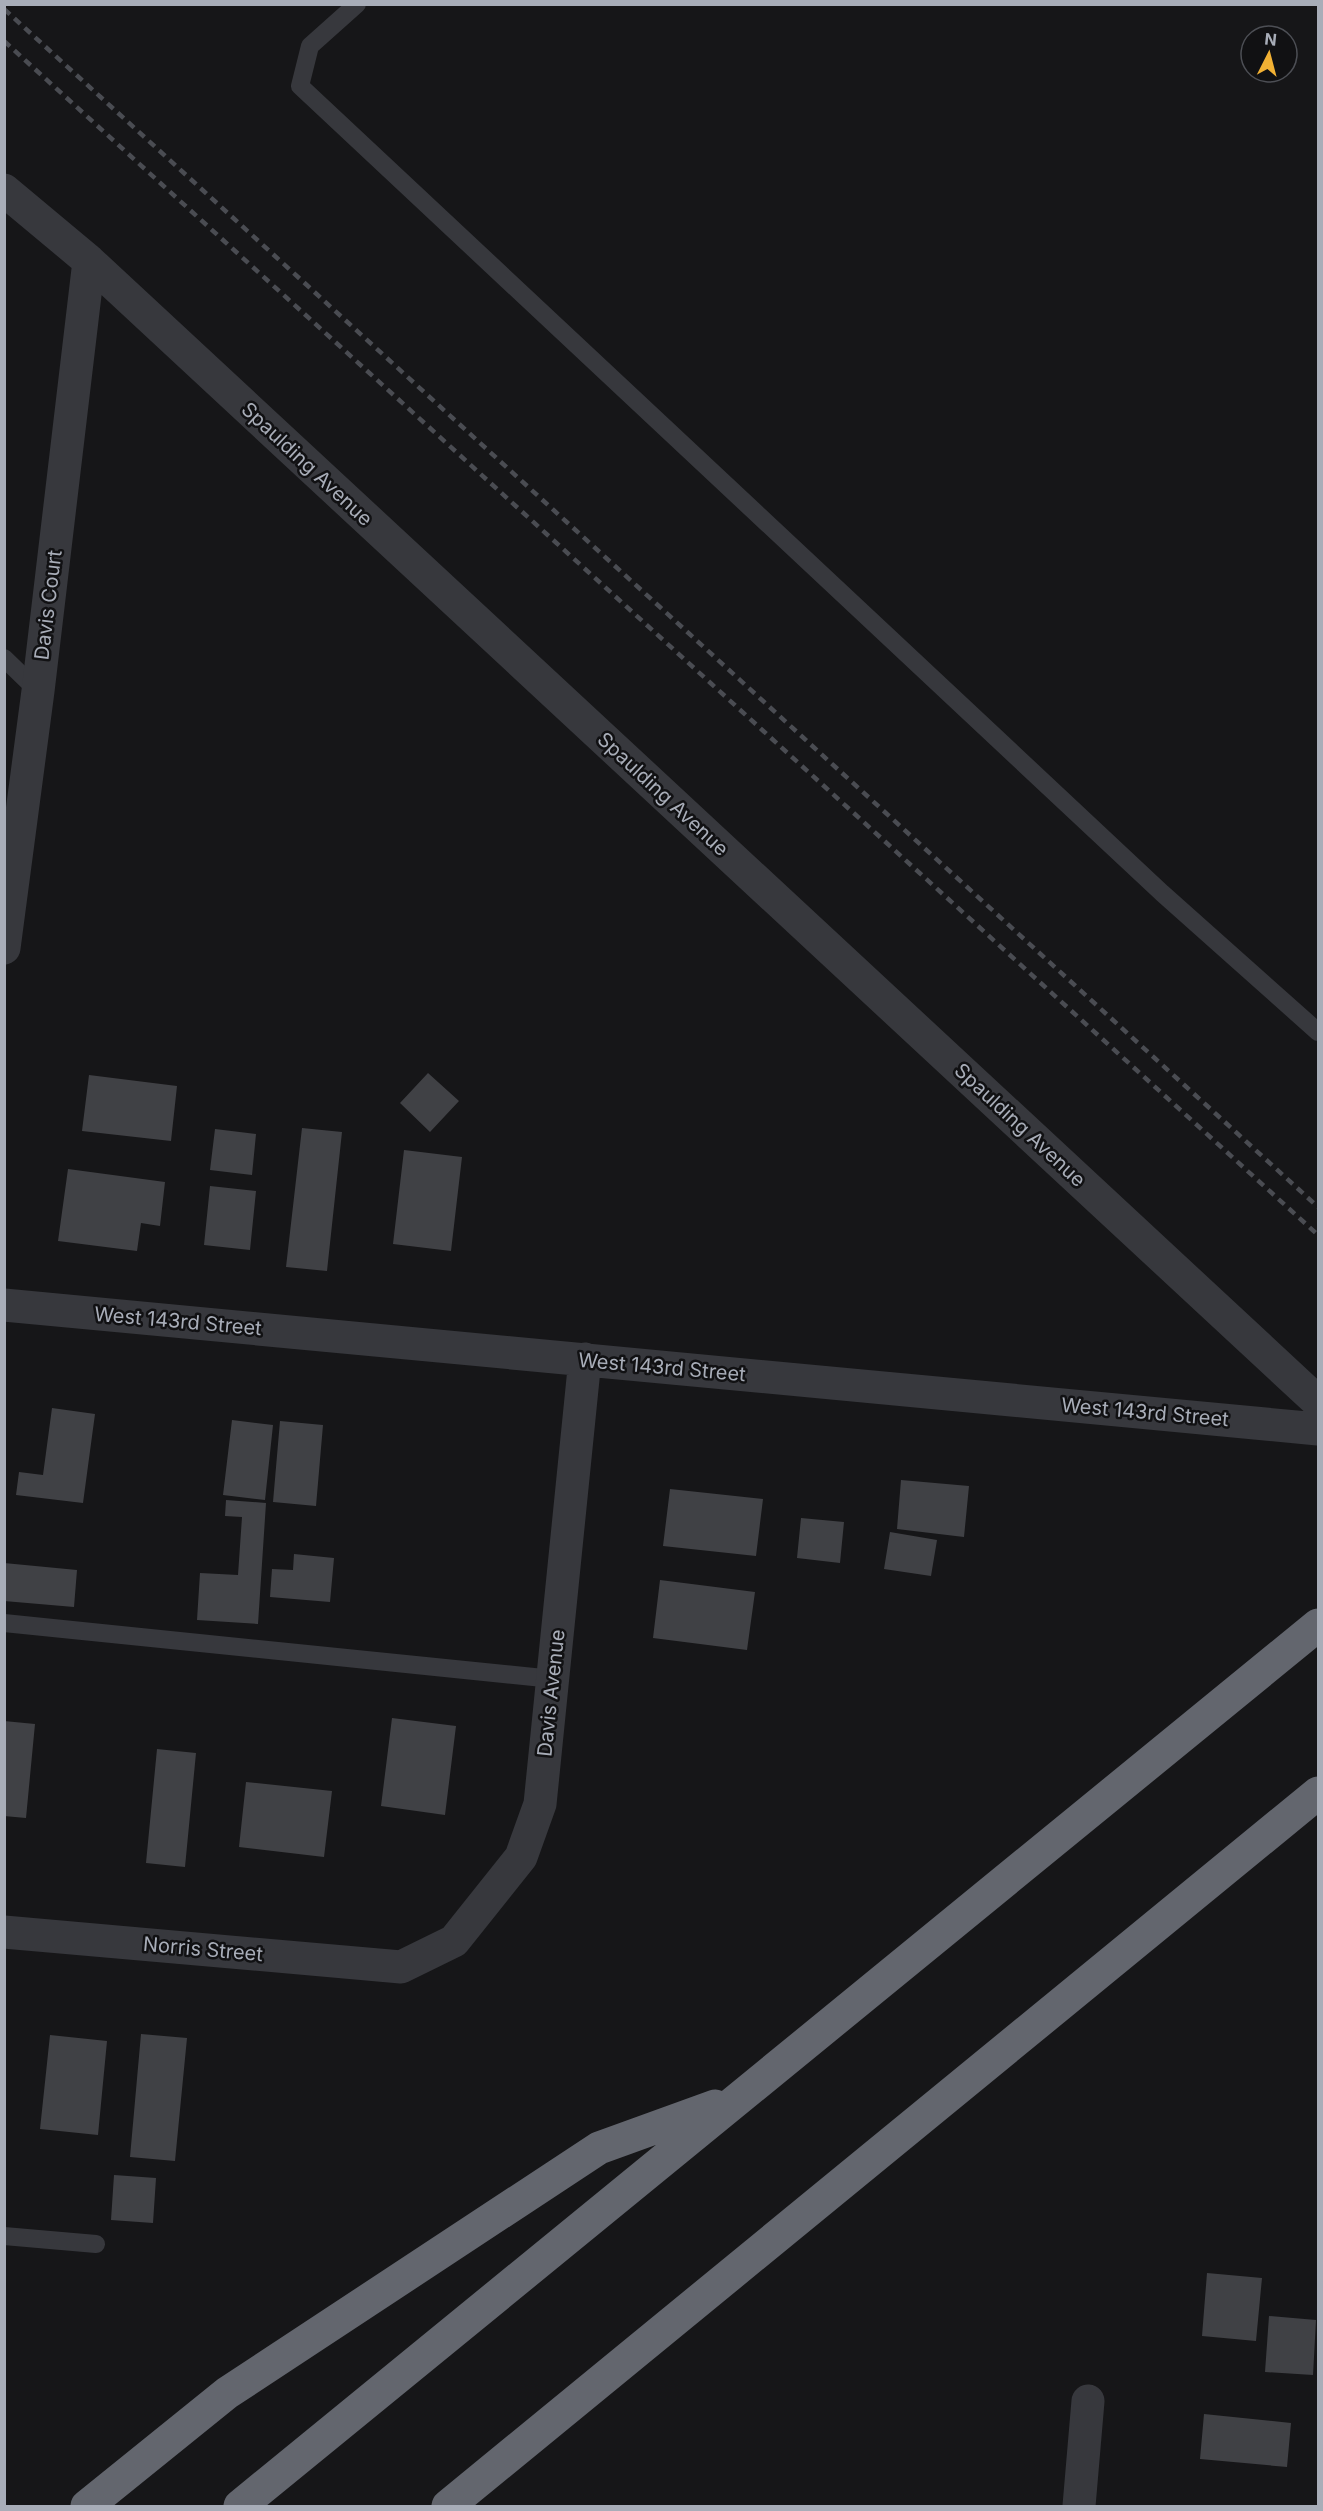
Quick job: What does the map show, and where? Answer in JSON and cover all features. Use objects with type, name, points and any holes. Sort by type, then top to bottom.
[{"type":"highway","points":[[240,2506],[1318,1625]]},
{"type":"highway","points":[[448,2506],[1318,1793]]},
{"type":"highway","points":[[87,2506],[227,2393],[599,2148],[737,2099]]},
{"type":"highway","points":[[480,2506],[547,2426]]},
{"type":"street","name":"Spaulding Avenue","points":[[4,190],[89,261],[1318,1402]]},
{"type":"street","name":"Davis Court","points":[[4,948],[38,692],[89,261]]},
{"type":"street","name":"West 143rd Street","points":[[4,1305],[1318,1429]]},
{"type":"street","name":"Davis Avenue","points":[[401,1967],[454,1941],[521,1857],[540,1804],[585,1359]]},
{"type":"street","name":"Norris Street","points":[[4,1932],[401,1967]]},
{"type":"street","points":[[1078,2506],[1088,2401]]},
{"type":"lane","points":[[357,4],[310,46],[300,86],[1162,893],[1318,1032]]},
{"type":"lane","points":[[4,658],[38,692]]},
{"type":"lane","points":[[4,1623],[553,1679]]},
{"type":"lane","points":[[4,2236],[96,2244]]},
{"type":"building","points":[[428,1073],[459,1101],[430,1132],[400,1103]]},
{"type":"building","points":[[89,1075],[177,1086],[171,1141],[82,1131]]},
{"type":"building","points":[[302,1128],[342,1132],[327,1271],[286,1267]]},
{"type":"building","points":[[215,1129],[256,1134],[252,1175],[210,1170]]},
{"type":"building","points":[[404,1150],[462,1157],[451,1251],[393,1244]]},
{"type":"building","points":[[68,1169],[165,1182],[160,1226],[141,1223],[137,1251],[58,1241]]},
{"type":"building","points":[[210,1186],[256,1191],[250,1250],[204,1245]]},
{"type":"building","points":[[52,1408],[95,1414],[83,1503],[16,1495],[19,1472],[43,1475]]},
{"type":"building","points":[[232,1420],[273,1425],[265,1500],[223,1495]]},
{"type":"building","points":[[280,1421],[323,1425],[316,1506],[273,1502]]},
{"type":"building","points":[[901,1480],[969,1486],[964,1537],[897,1529]]},
{"type":"building","points":[[670,1489],[763,1499],[756,1556],[663,1546]]},
{"type":"building","points":[[226,1500],[266,1503],[258,1624],[197,1620],[200,1573],[238,1575],[242,1517],[225,1516]]},
{"type":"building","points":[[801,1518],[844,1522],[840,1563],[797,1558]]},
{"type":"building","points":[[890,1532],[937,1540],[931,1576],[884,1569]]},
{"type":"building","points":[[294,1554],[334,1558],[330,1602],[270,1597],[272,1569],[293,1570]]},
{"type":"building","points":[[4,1563],[77,1570],[74,1607],[4,1601]]},
{"type":"building","points":[[660,1580],[755,1592],[747,1650],[653,1638]]},
{"type":"building","points":[[392,1718],[456,1726],[445,1815],[381,1806]]},
{"type":"building","points":[[4,1721],[35,1724],[26,1818],[4,1816]]},
{"type":"building","points":[[157,1749],[196,1753],[185,1867],[146,1863]]},
{"type":"building","points":[[246,1782],[332,1791],[324,1857],[239,1847]]},
{"type":"building","points":[[141,2034],[187,2038],[175,2161],[130,2157]]},
{"type":"building","points":[[50,2035],[107,2041],[98,2135],[40,2129]]},
{"type":"building","points":[[114,2175],[156,2178],[153,2223],[111,2220]]},
{"type":"building","points":[[1207,2273],[1262,2278],[1256,2341],[1202,2336]]},
{"type":"building","points":[[1269,2316],[1316,2320],[1313,2375],[1265,2372]]},
{"type":"building","points":[[1204,2414],[1291,2423],[1287,2467],[1200,2459]]},
{"type":"railway","points":[[4,9],[1318,1207]]},
{"type":"railway","points":[[4,41],[1318,1235]]}]
